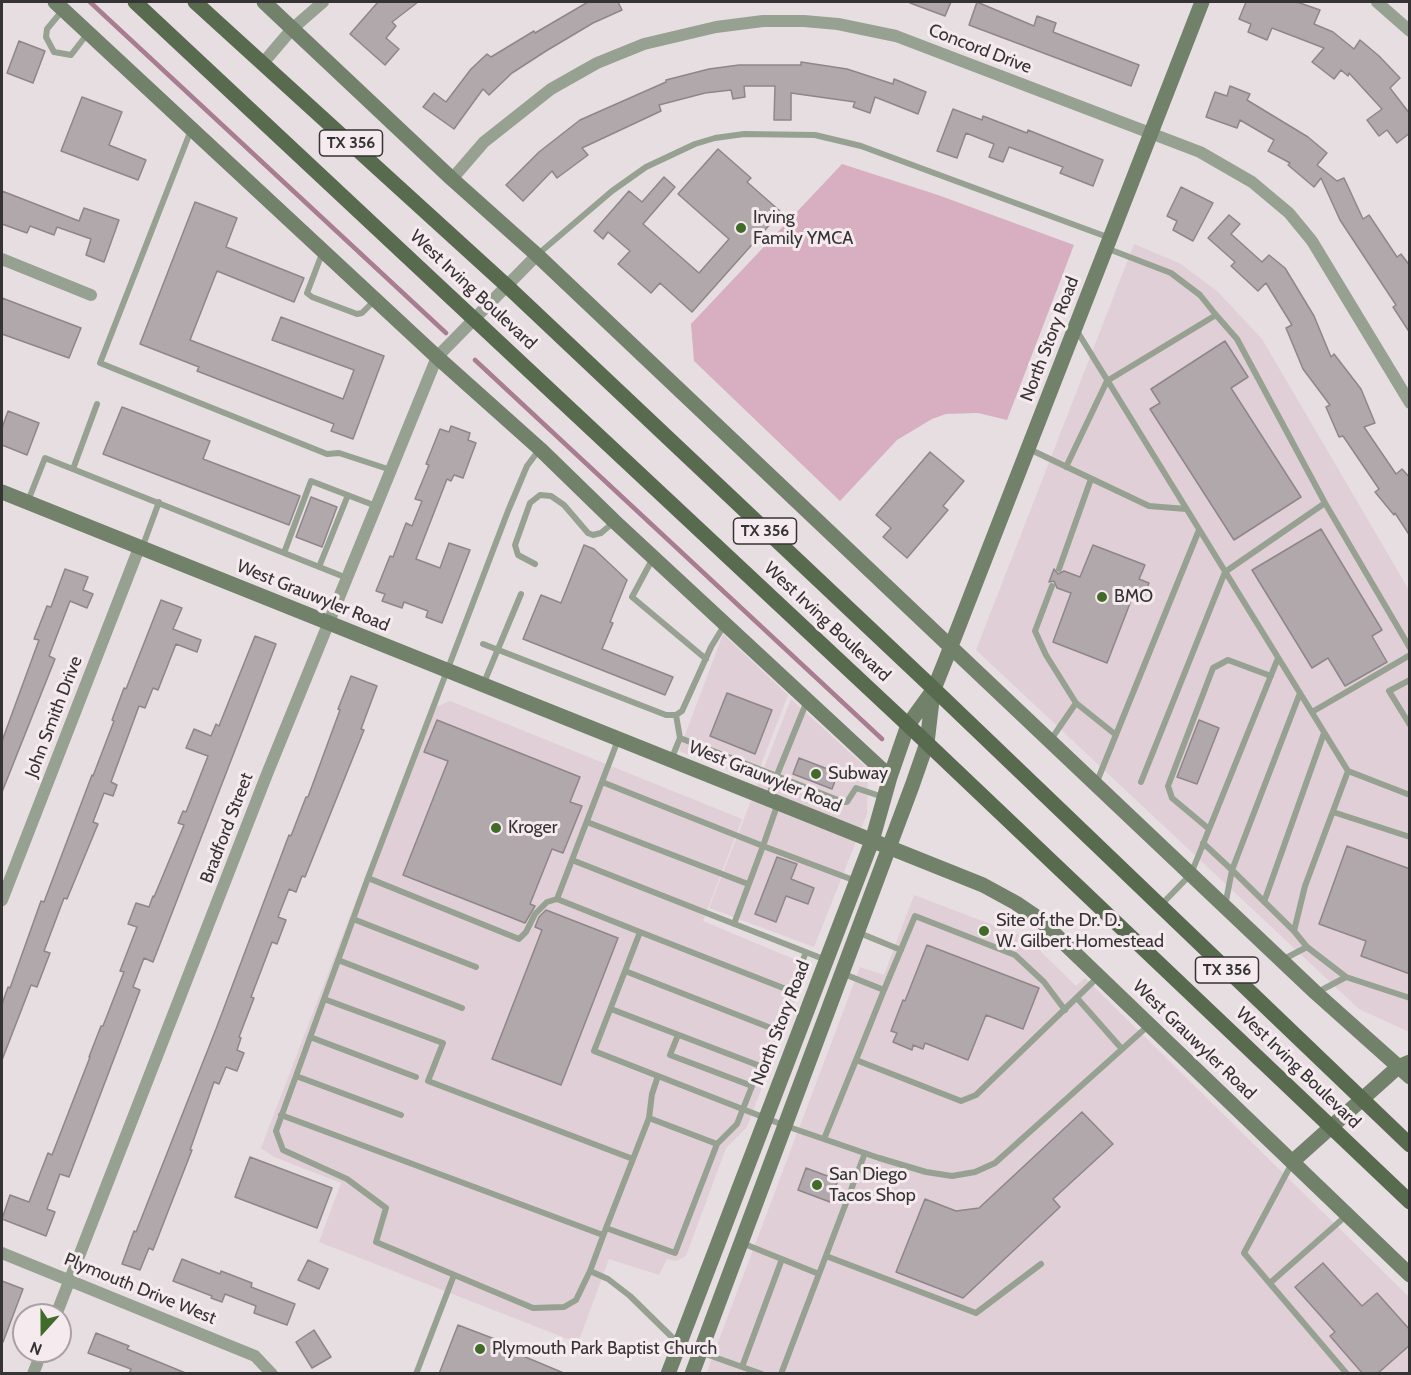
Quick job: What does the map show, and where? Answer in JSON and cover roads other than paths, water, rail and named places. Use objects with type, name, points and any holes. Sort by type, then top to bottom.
[{"type":"main road","name":"West Irving Boulevard","points":[[135,2],[908,725],[1410,1202]]},
{"type":"main road","name":"West Irving Boulevard","points":[[195,2],[506,285],[1410,1145]]},
{"type":"main road","points":[[264,2],[452,179],[537,255],[1316,993],[1404,1064],[1410,1077]]},
{"type":"main road","name":"North Story Road","points":[[692,1374],[927,743],[934,690],[1202,2]]},
{"type":"main road","points":[[60,5],[890,777]]},
{"type":"main road","name":"West Grauwyler Road","points":[[2,492],[983,885],[1038,918],[1292,1162]]},
{"type":"main road","name":"North Story Road","points":[[669,1374],[872,841],[908,725],[934,690]]},
{"type":"main road","points":[[1404,1064],[1292,1162],[1410,1275]]},
{"type":"main road","points":[[680,1344],[700,1352]]},
{"type":"street","points":[[263,63],[292,29],[323,2]]},
{"type":"street","points":[[1377,2],[1410,32]]},
{"type":"street","name":"Concord Drive","points":[[452,179],[484,142],[551,89],[597,63],[644,44],[716,27],[763,21],[827,23],[896,36],[1200,152],[1252,182],[1289,213],[1312,241],[1410,404]]},
{"type":"street","points":[[437,357],[537,255]]},
{"type":"street","points":[[2,259],[91,295]]},
{"type":"street","name":"Bradford Street","points":[[60,1303],[259,796],[437,357]]},
{"type":"street","name":"John Smith Drive","points":[[2,900],[140,548]]},
{"type":"street","name":"Plymouth Drive West","points":[[2,1253],[255,1356],[272,1374]]},
{"type":"lane","points":[[60,5],[47,28],[46,37],[54,52],[71,55],[89,32]]},
{"type":"lane","points":[[192,128],[100,363],[327,454],[339,453],[391,470]]},
{"type":"lane","points":[[537,255],[612,191],[646,167],[696,144],[715,138],[744,134],[815,135],[861,146],[1108,243],[1171,273],[1200,295],[1237,339],[1325,503],[1410,648]]},
{"type":"lane","points":[[323,250],[307,293],[357,314],[362,314],[376,300]]},
{"type":"lane","points":[[1066,467],[1107,381],[1215,315]]},
{"type":"lane","points":[[1076,327],[1348,771],[1410,795]]},
{"type":"lane","points":[[73,469],[98,404]]},
{"type":"lane","points":[[540,449],[523,475],[447,671],[368,878],[276,1131],[283,1150],[347,1179],[386,1208],[376,1242],[533,1308],[564,1307],[576,1300],[590,1271],[649,1118],[652,1094],[658,1076]]},
{"type":"lane","points":[[1028,449],[1149,506],[1186,509]]},
{"type":"lane","points":[[27,503],[45,458],[347,578]]},
{"type":"lane","points":[[1059,569],[1091,479]]},
{"type":"lane","points":[[284,553],[311,481],[376,506]]},
{"type":"lane","points":[[319,567],[348,495]]},
{"type":"lane","points":[[535,564],[522,559],[515,545],[530,502],[540,495],[551,495],[564,505],[588,533],[593,535],[601,533],[614,521]]},
{"type":"lane","points":[[140,548],[159,502]]},
{"type":"lane","points":[[1141,782],[1225,572],[1325,503]]},
{"type":"lane","points":[[1096,784],[1200,530]]},
{"type":"lane","points":[[653,557],[632,597],[706,659]]},
{"type":"lane","points":[[1052,586],[1035,631],[1046,655],[1076,703],[1116,735]]},
{"type":"lane","points":[[483,685],[521,594]]},
{"type":"lane","points":[[483,644],[666,715],[676,715],[682,711],[725,624]]},
{"type":"lane","points":[[1312,712],[1410,655]]},
{"type":"lane","points":[[1160,906],[1191,874],[1278,658]]},
{"type":"lane","points":[[1209,829],[1172,798],[1168,786],[1213,668],[1228,660],[1271,676]]},
{"type":"lane","points":[[1410,680],[1389,691],[1410,725]]},
{"type":"lane","points":[[1225,906],[1232,870],[1299,693]]},
{"type":"lane","points":[[734,924],[763,846],[777,777],[808,701]]},
{"type":"lane","points":[[1050,741],[1076,703]]},
{"type":"lane","points":[[671,760],[680,738],[676,715]]},
{"type":"lane","points":[[1264,902],[1324,733]]},
{"type":"lane","points":[[680,738],[843,802],[847,802],[856,788],[884,798]]},
{"type":"lane","points":[[557,899],[618,740]]},
{"type":"lane","points":[[1294,932],[1305,886],[1348,771]]},
{"type":"lane","points":[[602,782],[856,882]]},
{"type":"lane","points":[[1333,812],[1410,837]]},
{"type":"lane","points":[[587,822],[748,884]]},
{"type":"lane","points":[[1203,843],[1307,947],[1346,977],[1410,998]]},
{"type":"lane","points":[[572,860],[826,960]]},
{"type":"lane","points":[[368,878],[519,939],[526,933],[535,914],[547,902],[557,899],[791,991]]},
{"type":"lane","points":[[824,1139],[915,916],[1015,955],[1044,982],[1065,1010]]},
{"type":"lane","points":[[353,919],[476,967]]},
{"type":"lane","points":[[640,932],[594,1051],[786,1126],[926,1172],[952,1176],[975,1172],[995,1163],[1149,1024]]},
{"type":"lane","points":[[857,932],[901,950]]},
{"type":"lane","points":[[1282,960],[1307,947]]},
{"type":"lane","points":[[625,971],[776,1030],[806,952]]},
{"type":"lane","points":[[338,960],[462,1008]]},
{"type":"lane","points":[[842,973],[884,990]]},
{"type":"lane","points":[[856,1060],[961,1101],[976,1095],[1099,976]]},
{"type":"lane","points":[[1316,993],[1346,977]]},
{"type":"lane","points":[[324,999],[443,1043],[428,1081],[633,1159]]},
{"type":"lane","points":[[1077,999],[1122,1049]]},
{"type":"lane","points":[[606,1228],[675,1253],[717,1144],[737,1124],[760,1066],[611,1009]]},
{"type":"lane","points":[[678,1035],[670,1056],[752,1086]]},
{"type":"lane","points":[[310,1037],[416,1077]]},
{"type":"lane","points":[[296,1076],[401,1115]]},
{"type":"lane","points":[[281,1115],[603,1235]]},
{"type":"lane","points":[[649,1118],[717,1144]]},
{"type":"lane","points":[[781,1374],[865,1153]]},
{"type":"lane","points":[[1292,1162],[1244,1252],[1347,1374]]},
{"type":"lane","points":[[1270,1283],[1347,1215]]},
{"type":"lane","points":[[741,1243],[819,1274]]},
{"type":"lane","points":[[826,1256],[976,1313],[1041,1264]]},
{"type":"lane","points":[[742,1366],[782,1259]]},
{"type":"lane","points":[[590,1271],[608,1279],[630,1296],[680,1344]]},
{"type":"lane","points":[[416,1374],[454,1275]]},
{"type":"lane","points":[[700,1352],[762,1374]]},
{"type":"waterway","points":[[90,2],[446,333]]},
{"type":"waterway","points":[[475,360],[882,739]]},
{"type":"place","name":"Irving Family YMCA","points":[[741,228]]},
{"type":"place","name":"BMO","points":[[1102,597]]},
{"type":"place","name":"Subway","points":[[816,774]]},
{"type":"place","name":"Kroger","points":[[496,828]]},
{"type":"place","name":"Site of the Dr. D. W. Gilbert Homestead","points":[[984,931]]},
{"type":"place","name":"San Diego Tacos Shop","points":[[817,1185]]},
{"type":"place","name":"Plymouth Park Baptist Church","points":[[480,1349]]}]
